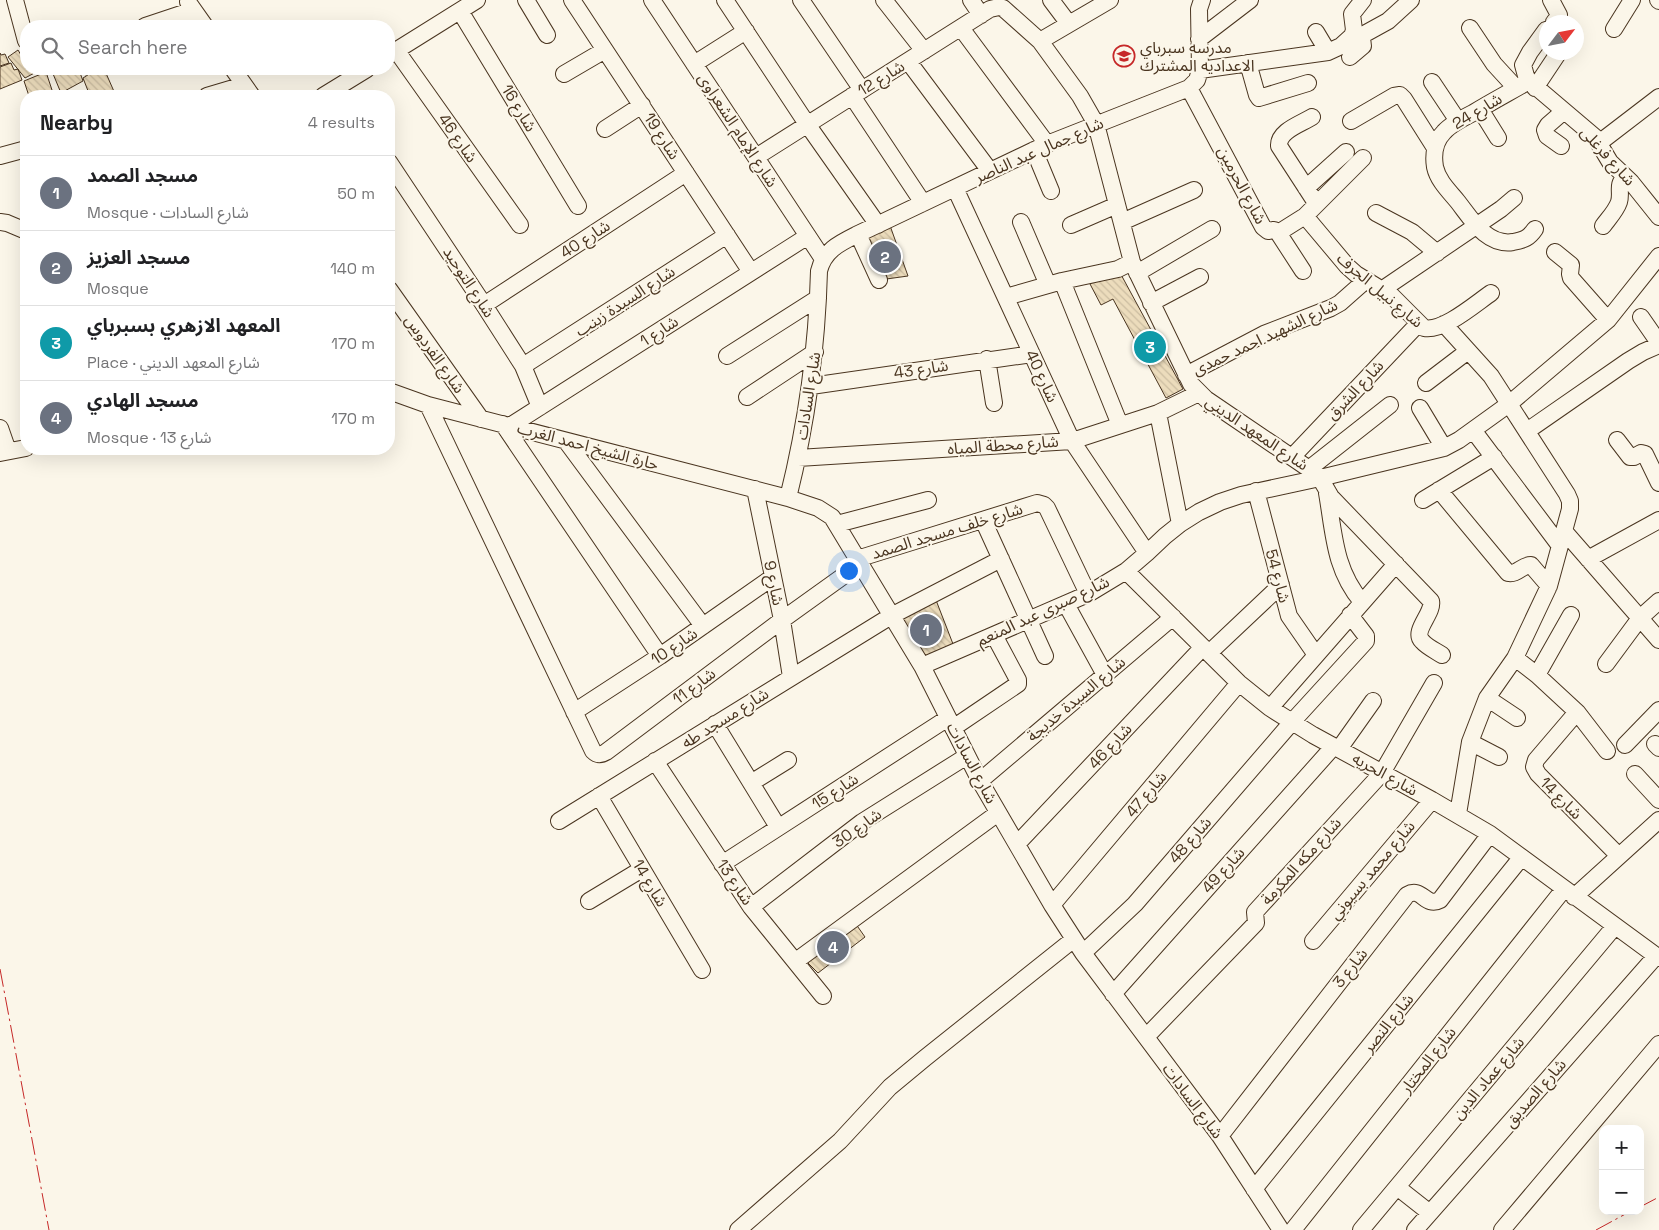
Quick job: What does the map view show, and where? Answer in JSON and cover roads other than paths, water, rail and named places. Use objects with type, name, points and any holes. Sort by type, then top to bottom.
[{"type":"street","points":[[15,0],[20,20]]},
{"type":"street","points":[[395,51],[477,0]]},
{"type":"street","points":[[526,0],[547,35]]},
{"type":"street","name":"شارع 19","points":[[572,0],[751,272]]},
{"type":"street","name":"شارع الإمام الشعراوى","points":[[652,0],[808,236],[821,265]]},
{"type":"street","points":[[725,0],[807,124],[878,225]]},
{"type":"street","points":[[801,0],[923,204]]},
{"type":"street","points":[[884,0],[924,51]]},
{"type":"street","points":[[971,0],[981,15]]},
{"type":"street","points":[[1052,0],[1069,24]]},
{"type":"street","points":[[1040,41],[1110,0]]},
{"type":"street","points":[[1199,39],[1250,0]]},
{"type":"street","points":[[1350,57],[1363,48],[1363,42],[1356,36],[1352,14],[1363,0]]},
{"type":"street","points":[[1200,70],[1328,52],[1388,21],[1411,0]]},
{"type":"street","points":[[1551,0],[1559,15]]},
{"type":"street","points":[[1614,30],[1632,0]]},
{"type":"street","points":[[1189,88],[1197,80],[1200,70],[1198,3]]},
{"type":"street","points":[[158,20],[190,5],[201,20]]},
{"type":"street","name":"شارع 12","points":[[756,157],[994,7],[1007,11]]},
{"type":"street","name":"شارع 16","points":[[460,11],[578,206]]},
{"type":"street","name":"شارع المعهد الديني","points":[[1007,11],[1040,41],[1080,96],[1096,124],[1134,267],[1186,375],[1199,393],[1206,399],[1293,456],[1319,479],[1331,497],[1429,598],[1432,606],[1419,637],[1421,641],[1442,655]]},
{"type":"street","points":[[960,28],[1040,147],[1051,190]]},
{"type":"street","name":"شارع فرغلى","points":[[1470,28],[1494,64],[1564,111],[1589,131],[1599,143],[1610,162],[1653,197],[1659,217]]},
{"type":"street","points":[[694,64],[746,31]]},
{"type":"street","points":[[1316,32],[1328,52]]},
{"type":"street","points":[[1527,86],[1523,65],[1539,40]]},
{"type":"street","points":[[564,74],[605,50]]},
{"type":"street","name":"شارع 46","points":[[395,57],[520,225]]},
{"type":"street","points":[[1527,86],[1551,60]]},
{"type":"street","points":[[908,61],[990,171]]},
{"type":"street","points":[[1248,64],[1259,98],[1308,83]]},
{"type":"street","points":[[237,75],[247,90]]},
{"type":"street","points":[[342,90],[360,75]]},
{"type":"street","points":[[1432,82],[1458,121]]},
{"type":"street","name":"شارع 24","points":[[1435,148],[1444,132],[1458,121],[1480,108],[1527,86]]},
{"type":"street","name":"شارع جمال عبد الناصر","points":[[821,265],[836,245],[858,234],[1040,147],[1189,88]]},
{"type":"street","name":"شارع الحرمين","points":[[1189,88],[1263,228],[1268,232],[1274,230],[1278,233],[1303,272]]},
{"type":"street","points":[[1351,121],[1394,96],[1400,95],[1435,148],[1434,158],[1440,179],[1477,226],[1493,240],[1503,242],[1523,240],[1531,235],[1535,229]]},
{"type":"street","points":[[1599,143],[1659,97]]},
{"type":"street","points":[[605,129],[642,106]]},
{"type":"street","points":[[1480,108],[1498,138]]},
{"type":"street","points":[[1561,146],[1547,136],[1545,130],[1564,111]]},
{"type":"street","points":[[1312,117],[1282,135],[1278,143],[1316,203]]},
{"type":"street","points":[[0,156],[20,151]]},
{"type":"street","points":[[1306,188],[1346,152]]},
{"type":"street","points":[[1278,233],[1305,216],[1316,203],[1364,158]]},
{"type":"street","name":"شارع التوحيد","points":[[395,171],[523,366],[540,407]]},
{"type":"street","name":"شارع 40","points":[[484,305],[686,173]]},
{"type":"street","points":[[1603,226],[1618,206],[1620,198],[1619,186],[1625,176]]},
{"type":"street","name":"شارع 40","points":[[955,188],[1072,441],[1148,553]]},
{"type":"street","points":[[1122,222],[1194,190]]},
{"type":"street","points":[[1383,289],[1502,209],[1514,198]]},
{"type":"street","points":[[1071,225],[1117,205]]},
{"type":"street","points":[[1376,213],[1412,232],[1437,253]]},
{"type":"street","name":"شارع نبيل الجرف","points":[[1305,216],[1348,266],[1366,280],[1383,289],[1424,328],[1428,329],[1444,324],[1491,293]]},
{"type":"street","points":[[0,222],[20,228]]},
{"type":"street","points":[[1021,222],[1055,283],[1120,425]]},
{"type":"street","points":[[1006,297],[1055,283],[1134,267],[1212,229]]},
{"type":"street","points":[[858,234],[879,280]]},
{"type":"street","name":"شارع السيدة زينب","points":[[523,366],[728,235]]},
{"type":"street","name":"شارع 1","points":[[506,425],[540,407],[808,236]]},
{"type":"street","points":[[1554,252],[1571,265],[1571,278],[1608,320]]},
{"type":"street","name":"شارع صبرى عبد المنعم","points":[[922,666],[1088,594],[1126,571],[1180,524],[1220,502],[1256,491],[1319,479],[1444,448],[1459,440],[1509,404],[1608,320],[1659,256]]},
{"type":"street","name":"شارع السادات","points":[[821,265],[811,386],[798,458],[788,498],[818,508],[837,524],[922,666],[980,782],[1052,905],[1083,954],[1220,1136],[1281,1230]]},
{"type":"street","points":[[1151,302],[1200,277]]},
{"type":"street","name":"شارع الشهيد احمد حمدى","points":[[1186,375],[1264,334],[1331,308],[1340,303],[1366,280]]},
{"type":"street","name":"شارع الفردوس","points":[[395,297],[481,419]]},
{"type":"street","points":[[727,356],[818,298]]},
{"type":"street","points":[[1527,431],[1628,361],[1659,344],[1642,317]]},
{"type":"street","name":"شارع الشرق","points":[[1293,456],[1418,324]]},
{"type":"street","points":[[1444,324],[1491,376],[1570,501],[1562,539],[1548,586],[1515,658],[1487,698],[1470,742],[1458,814]]},
{"type":"street","points":[[1426,383],[1468,351]]},
{"type":"street","points":[[747,397],[815,352]]},
{"type":"street","name":"شارع 43","points":[[811,386],[987,359],[1032,354]]},
{"type":"street","points":[[987,359],[994,404]]},
{"type":"street","name":"حارة الشيخ احمد الغرب","points":[[395,393],[428,405],[788,498]]},
{"type":"street","name":"شارع محطة المياه","points":[[798,458],[1072,441],[1158,413],[1199,393]]},
{"type":"street","points":[[428,405],[574,712]]},
{"type":"street","points":[[1362,602],[1347,583],[1338,560],[1319,479],[1390,405]]},
{"type":"street","points":[[1420,408],[1444,448]]},
{"type":"street","points":[[1158,413],[1180,524]]},
{"type":"street","points":[[506,425],[660,656]]},
{"type":"street","points":[[0,428],[4,452],[20,449]]},
{"type":"street","points":[[1473,430],[1562,539],[1588,559],[1659,640]]},
{"type":"street","points":[[1618,440],[1630,457],[1641,453],[1645,454],[1659,483]]},
{"type":"street","points":[[566,441],[703,626]]},
{"type":"street","points":[[1423,500],[1494,457]]},
{"type":"street","name":"شارع 9","points":[[754,489],[792,677]]},
{"type":"street","points":[[1439,490],[1508,573],[1513,574],[1525,566],[1531,565],[1548,586]]},
{"type":"street","name":"شارع 54","points":[[1256,491],[1291,620],[1316,654]]},
{"type":"street","points":[[837,524],[928,500]]},
{"type":"street","name":"شارع خلف مسجد الصمد","points":[[782,620],[858,562],[1037,503],[1047,508],[1088,594]]},
{"type":"street","points":[[984,520],[1045,656]]},
{"type":"street","points":[[1588,559],[1658,521]]},
{"type":"street","name":"شارع مسجد طه","points":[[559,821],[891,616],[1001,559]]},
{"type":"street","points":[[1270,708],[1396,564]]},
{"type":"street","name":"شارع الحريه","points":[[1126,571],[1240,683],[1270,708],[1490,834],[1657,957]]},
{"type":"street","name":"شارع 10","points":[[574,712],[660,656],[773,577]]},
{"type":"street","name":"شارع 46","points":[[1017,844],[1206,650],[1281,585]]},
{"type":"street","points":[[1606,664],[1640,618],[1659,600]]},
{"type":"street","points":[[1066,604],[1105,675]]},
{"type":"street","name":"شارع 48","points":[[1083,954],[1135,904],[1292,722],[1366,640],[1365,634],[1350,615]]},
{"type":"street","points":[[1537,675],[1571,615]]},
{"type":"street","name":"شارع السيدة خديجة","points":[[980,782],[1173,617]]},
{"type":"street","name":"شارع 11","points":[[574,712],[593,751],[600,755],[782,620]]},
{"type":"street","points":[[951,723],[1018,684],[1018,680],[994,635]]},
{"type":"street","points":[[1515,658],[1537,675],[1577,712],[1606,751]]},
{"type":"street","name":"شارع 47","points":[[1052,905],[1240,683]]},
{"type":"street","name":"شارع مكه المكرمة","points":[[1146,1037],[1256,923],[1255,912],[1382,773],[1434,683]]},
{"type":"street","points":[[1487,698],[1517,718]]},
{"type":"street","name":"شارع 49","points":[[1113,994],[1336,747],[1373,701]]},
{"type":"street","points":[[1625,745],[1659,710]]},
{"type":"street","name":"شارع 14","points":[[1577,712],[1536,760],[1534,768],[1619,856]]},
{"type":"street","name":"شارع 15","points":[[722,864],[778,827],[951,723]]},
{"type":"street","points":[[715,724],[778,827]]},
{"type":"street","points":[[1470,742],[1499,757]]},
{"type":"street","name":"شارع 30","points":[[751,907],[862,822],[967,756]]},
{"type":"street","points":[[751,783],[788,760]]},
{"type":"street","name":"شارع 13","points":[[656,761],[751,907],[823,996]]},
{"type":"street","points":[[1635,774],[1659,800]]},
{"type":"street","name":"شارع 14","points":[[599,796],[702,970]]},
{"type":"street","name":"شارع محمد بسيوني","points":[[1313,941],[1432,800]]},
{"type":"street","points":[[796,961],[998,813]]},
{"type":"street","name":"شارع المختار","points":[[1293,1230],[1569,893],[1619,856],[1659,820]]},
{"type":"street","name":"شارع 3","points":[[1220,1136],[1407,895],[1417,892],[1430,902],[1440,900],[1490,834]]},
{"type":"street","name":"شارع النصر","points":[[1254,1189],[1521,858]]},
{"type":"street","points":[[589,900],[642,869]]},
{"type":"street","name":"شارع عماد الدين","points":[[1361,1230],[1615,926]]},
{"type":"street","points":[[738,1230],[840,1141],[865,1112],[897,1081],[1074,939]]},
{"type":"street","name":"شارع الصديق","points":[[1415,1230],[1657,957]]},
{"type":"street","points":[[1502,1230],[1659,1044]]},
{"type":"street","points":[[1397,1187],[1430,1213]]},
{"type":"place","name":"مدرسه سبرباي الاعداديه المشترك","points":[[1124,56]]},
{"type":"place","name":"مسجد العزيز","points":[[885,257]]},
{"type":"place","name":"المعهد الازهري بسبرباي","points":[[1150,347]]},
{"type":"place","name":"مسجد الصمد","points":[[926,630]]},
{"type":"place","name":"مسجد الهادي","points":[[833,947]]}]
